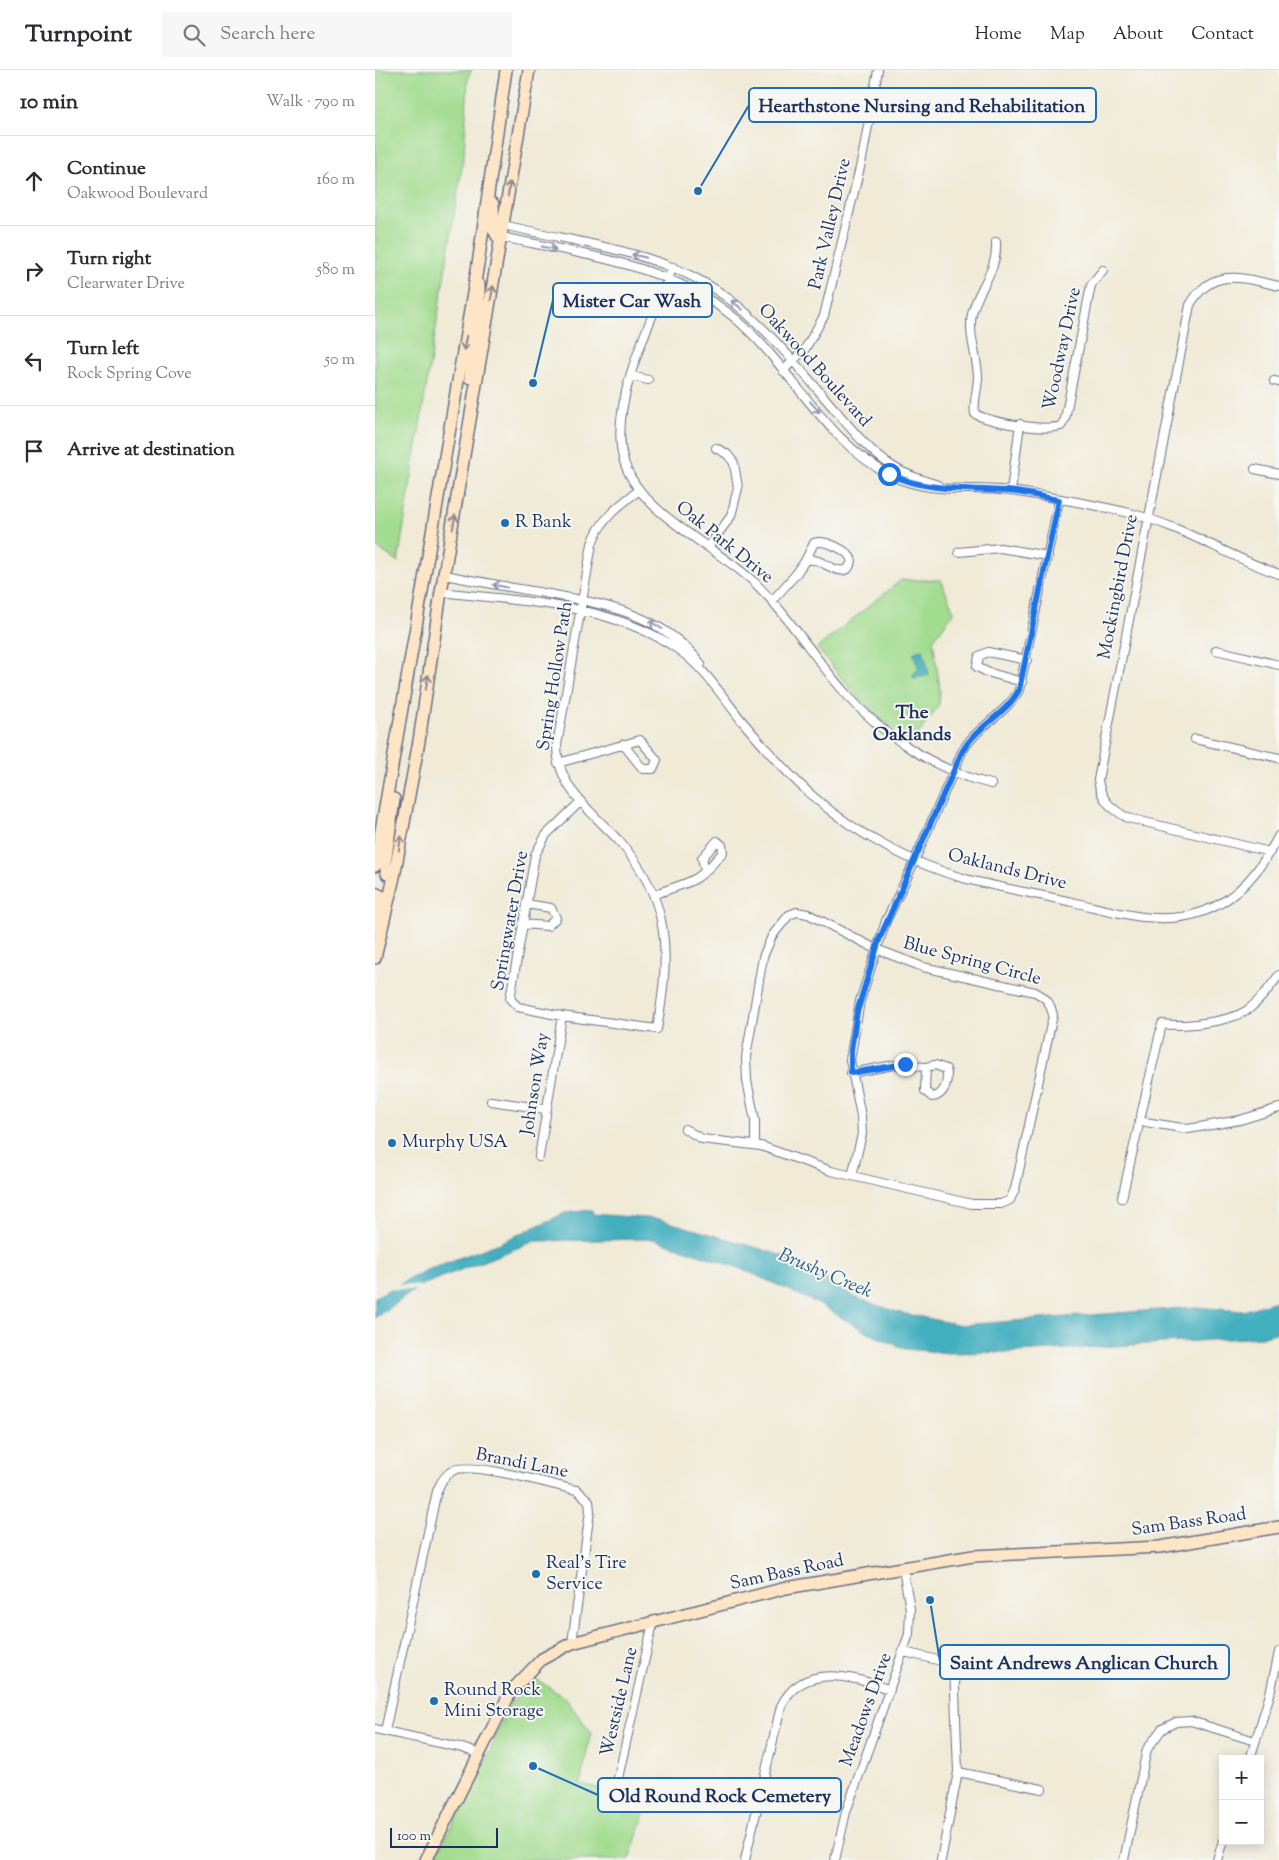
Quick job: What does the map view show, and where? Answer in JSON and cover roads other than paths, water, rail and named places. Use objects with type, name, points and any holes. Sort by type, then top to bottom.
[{"type":"main road","points":[[375,866],[475,282],[507,70]]},
{"type":"main road","points":[[375,958],[394,877],[419,741],[441,592],[529,70]]},
{"type":"main road","points":[[502,238],[495,234],[493,218],[509,97],[504,84]]},
{"type":"main road","points":[[469,425],[466,399],[481,294],[479,285],[475,282]]},
{"type":"main road","points":[[426,572],[445,574]]},
{"type":"main road","points":[[423,589],[441,592]]},
{"type":"main road","points":[[394,753],[399,765],[385,864],[387,874],[394,877]]},
{"type":"main road","points":[[375,893],[379,894],[381,899],[375,928]]},
{"type":"main road","name":"Sam Bass Road","points":[[426,1860],[504,1704],[521,1679],[542,1658],[572,1643],[786,1588],[991,1554],[1160,1547],[1279,1528]]},
{"type":"street","name":"Park Valley Drive","points":[[783,371],[805,349],[824,316],[859,168],[878,70]]},
{"type":"street","name":"Oakwood Boulevard","points":[[504,225],[648,258],[673,267],[705,283],[734,302],[757,322],[857,436],[881,458],[908,475],[957,490]]},
{"type":"street","name":"Oakwood Boulevard","points":[[502,238],[625,264],[668,278],[702,296],[738,320],[848,444],[873,464],[899,479],[919,486],[957,490],[1011,491],[1148,519],[1174,527],[1227,554],[1279,574]]},
{"type":"street","name":"Woodway Drive","points":[[996,242],[996,261],[979,295],[972,315],[971,332],[978,377],[974,406],[975,414],[982,417],[1020,424],[1061,426],[1065,418],[1091,285],[1103,270]]},
{"type":"street","name":"Oak Park Drive","points":[[673,267],[639,349],[621,424],[621,441],[627,470],[638,491],[655,507],[709,546],[754,582],[772,601],[840,687],[859,707],[898,740],[920,754],[966,777],[991,784]]},
{"type":"street","name":"Mockingbird Drive","points":[[1270,852],[1128,818],[1110,807],[1101,793],[1099,771],[1187,314],[1195,297],[1204,286],[1223,278],[1235,277],[1279,286]]},
{"type":"street","points":[[632,376],[648,380]]},
{"type":"street","name":"Woodway Drive","points":[[1011,491],[1020,424]]},
{"type":"street","points":[[709,546],[731,516],[738,488],[734,463],[727,454],[716,448]]},
{"type":"street","points":[[1255,469],[1279,474]]},
{"type":"street","name":"Spring Hollow Path","points":[[638,491],[611,512],[598,530],[592,544],[557,746],[558,763],[565,783],[580,802],[633,858],[654,894],[664,935],[667,958],[657,1029]]},
{"type":"street","points":[[852,1176],[862,1134],[861,1116],[851,1073],[851,1050],[857,1012],[876,949],[890,909],[915,860],[967,743],[1009,706],[1022,682],[1059,500]]},
{"type":"street","points":[[772,601],[805,561],[814,543],[822,542],[847,553],[852,561],[848,569],[840,571],[813,560],[805,561]]},
{"type":"street","points":[[959,552],[1000,548],[1048,556]]},
{"type":"street","name":"Oaklands Drive","points":[[445,574],[583,600],[630,612],[656,624],[695,656],[725,698],[769,753],[817,800],[856,828],[915,860],[966,879],[1133,915],[1160,918],[1189,916],[1225,901],[1249,881],[1270,852],[1279,835]]},
{"type":"street","name":"Oaklands Drive","points":[[441,592],[519,601],[581,611],[635,625],[673,646],[691,660],[725,698]]},
{"type":"street","points":[[1216,650],[1279,665]]},
{"type":"street","points":[[1022,682],[987,672],[977,667],[979,656],[988,652],[1027,660]]},
{"type":"street","points":[[1195,739],[1279,758]]},
{"type":"street","points":[[558,763],[623,744],[640,740],[657,760],[653,769],[643,769],[623,744]]},
{"type":"street","name":"Springwater Drive","points":[[580,802],[550,830],[539,845],[533,860],[510,999],[518,1007],[562,1016],[657,1029]]},
{"type":"street","points":[[654,894],[695,879],[705,870]]},
{"type":"street","points":[[522,924],[548,926],[556,918],[551,908],[525,904]]},
{"type":"street","name":"Blue Spring Circle","points":[[797,912],[803,912],[876,949],[946,974],[1035,992],[1045,997],[1050,1004],[1053,1015],[1011,1200],[1001,1204],[972,1204],[806,1164],[755,1145],[755,1120],[747,1081],[746,1058],[763,957],[772,936],[786,917],[797,912]]},
{"type":"street","points":[[1121,1198],[1162,1024],[1178,1026],[1224,1018],[1248,1010],[1263,996],[1279,976]]},
{"type":"street","name":"Johnson Way","points":[[539,1156],[562,1016]]},
{"type":"street","points":[[851,1073],[895,1065],[925,1067]]},
{"type":"street","points":[[491,1101],[546,1109]]},
{"type":"street","points":[[1139,1122],[1188,1129],[1240,1120],[1279,1108]]},
{"type":"street","points":[[685,1129],[702,1140],[755,1145]]},
{"type":"street","name":"Brandi Lane","points":[[385,1731],[437,1491],[445,1477],[455,1470],[479,1469],[577,1490],[586,1496],[590,1511],[572,1643]]},
{"type":"street","name":"Meadows Drive","points":[[835,1860],[845,1812],[909,1634],[910,1609],[903,1569]]},
{"type":"street","name":"Westside Lane","points":[[616,1787],[653,1623]]},
{"type":"street","points":[[904,1652],[954,1664],[958,1772],[941,1860]]},
{"type":"street","points":[[1251,1755],[1270,1694],[1279,1652]]},
{"type":"street","points":[[745,1860],[781,1706],[788,1694],[802,1683],[810,1680],[843,1676],[863,1679],[890,1690]]},
{"type":"street","points":[[1124,1860],[1147,1749],[1162,1729],[1175,1722],[1191,1721],[1255,1741]]},
{"type":"street","points":[[375,1729],[459,1747],[480,1754]]},
{"type":"street","points":[[958,1772],[1042,1789]]},
{"type":"street","points":[[1217,1860],[1222,1845]]},
{"type":"water","points":[[923,649],[929,675],[914,679],[913,674],[919,669],[913,653]]},
{"type":"water","points":[[592,1210],[592,1214],[658,1219],[797,1260],[856,1298],[897,1312],[961,1325],[1196,1307],[1243,1311],[1279,1300],[1279,1332],[1261,1337],[1019,1352],[949,1353],[905,1349],[866,1332],[817,1303],[742,1269],[654,1239],[535,1241],[422,1285],[375,1318],[375,1297],[426,1270],[500,1243],[565,1213]]},
{"type":"place","name":"Hearthstone Nursing and Rehabilitation","points":[[698,191]]},
{"type":"place","name":"Mister Car Wash","points":[[533,383]]},
{"type":"place","name":"R Bank","points":[[505,523]]},
{"type":"place","name":"Murphy USA","points":[[392,1143]]},
{"type":"place","name":"Real’s Tire Service","points":[[536,1574]]},
{"type":"place","name":"Saint Andrews Anglican Church","points":[[930,1600]]},
{"type":"place","name":"Round Rock Mini Storage","points":[[434,1701]]},
{"type":"place","name":"Old Round Rock Cemetery","points":[[533,1766]]},
{"type":"district","name":"The Oaklands","points":[[912,724]]},
{"type":"water label","name":"Brushy Creek","points":[[825,1274]]}]
